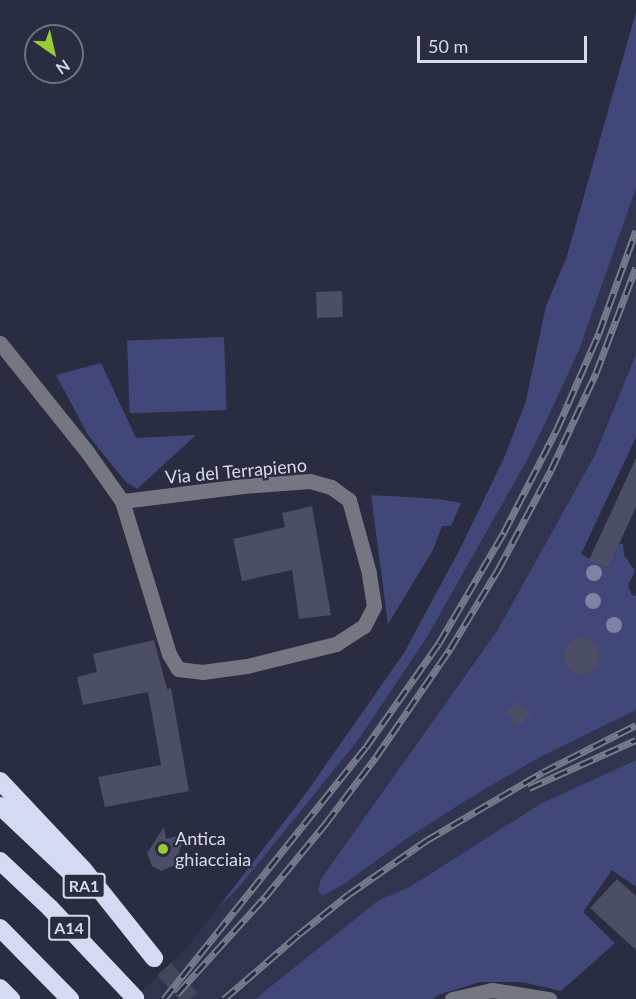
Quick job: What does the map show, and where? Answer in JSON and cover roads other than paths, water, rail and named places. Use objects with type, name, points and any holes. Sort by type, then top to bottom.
[{"type":"highway","name":"RA1","points":[[0,781],[83,869],[159,963],[69,870],[0,806]]},
{"type":"highway","name":"A14","points":[[0,861],[50,908],[135,998]]},
{"type":"highway","name":"A14","points":[[0,928],[70,999]]},
{"type":"highway","points":[[0,988],[11,999]]},
{"type":"street","name":"Via del Terrapieno","points":[[0,343],[88,453],[122,501],[169,654],[178,669],[202,672],[247,666],[336,644],[364,626],[374,606],[369,573],[349,500],[331,488],[310,480],[122,501]]},
{"type":"street","points":[[452,999],[492,990],[549,999]]},
{"type":"tunnel","points":[[164,969],[191,999]]},
{"type":"railway","points":[[164,999],[366,747],[439,643],[504,532],[557,429],[599,333],[636,230]]},
{"type":"railway","points":[[177,994],[265,897],[326,823],[376,757],[450,649],[499,568],[551,470],[596,373],[636,267]]},
{"type":"railway","points":[[224,999],[349,894],[427,840],[543,772],[636,725]]},
{"type":"railway","points":[[529,788],[636,740]]},
{"type":"place","name":"Antica ghiacciaia","points":[[163,849]]}]
